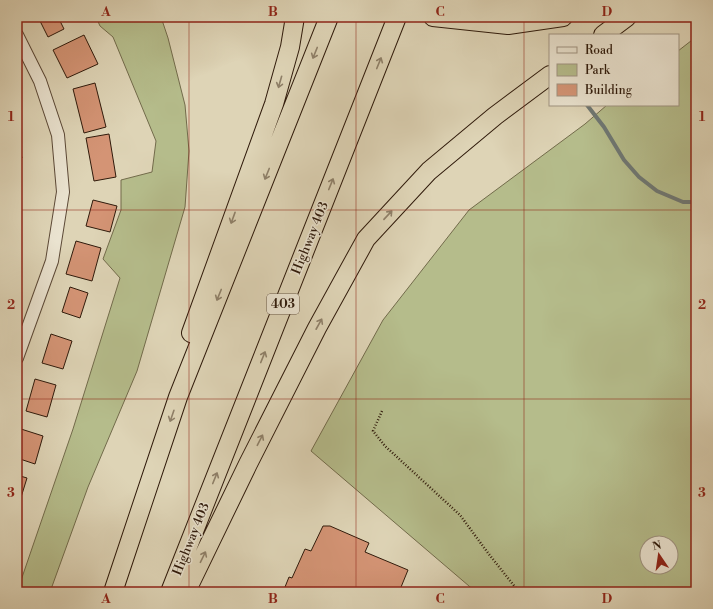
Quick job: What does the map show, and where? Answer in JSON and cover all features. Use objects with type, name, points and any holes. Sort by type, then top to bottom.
[{"type":"highway","points":[[178,397],[185,352],[274,104],[290,46],[295,17]]},
{"type":"highway","points":[[112,592],[178,397],[329,17]]},
{"type":"highway","name":"Highway 403","points":[[170,592],[397,17]]},
{"type":"highway","points":[[441,18],[508,25],[563,17]]},
{"type":"highway","points":[[604,34],[626,17]]},
{"type":"highway","points":[[186,592],[316,328],[366,239],[429,171],[495,116],[549,76]]},
{"type":"street","points":[[17,35],[40,81],[58,135],[63,192],[52,262],[17,358]]},
{"type":"path","points":[[382,410],[372,431],[385,446],[460,515],[519,592]]},
{"type":"green space","points":[[96,17],[161,17],[168,38],[185,105],[189,151],[185,207],[137,371],[88,487],[50,592],[17,592],[73,429],[120,278],[103,259],[121,210],[121,180],[152,172],[156,141],[113,37],[100,26]]},
{"type":"green space","points":[[696,37],[696,592],[476,592],[311,451],[383,320],[469,210],[585,124],[606,106],[679,106],[679,50]]},
{"type":"building","points":[[38,17],[58,17],[64,29],[48,37]]},
{"type":"building","points":[[84,35],[98,64],[67,78],[53,50]]},
{"type":"building","points":[[95,83],[106,127],[84,133],[73,89]]},
{"type":"building","points":[[109,134],[116,177],[94,181],[86,138]]},
{"type":"building","points":[[17,138],[22,158],[17,160]]},
{"type":"building","points":[[17,173],[21,174],[17,199]]},
{"type":"building","points":[[93,200],[117,206],[110,232],[86,226]]},
{"type":"building","points":[[76,241],[101,248],[92,281],[66,274]]},
{"type":"building","points":[[70,287],[88,293],[80,318],[62,312]]},
{"type":"building","points":[[51,334],[72,341],[63,369],[42,363]]},
{"type":"building","points":[[35,379],[56,385],[47,417],[26,411]]},
{"type":"building","points":[[21,429],[43,436],[35,464],[17,458],[17,441]]},
{"type":"building","points":[[17,475],[27,478],[18,507],[17,506]]},
{"type":"building","points":[[323,526],[330,526],[369,543],[365,552],[408,570],[399,592],[283,592],[289,577],[292,578],[305,549],[311,551]]},
{"type":"waterway","points":[[588,106],[604,127],[624,160],[639,177],[657,191],[683,202],[696,202]]}]
